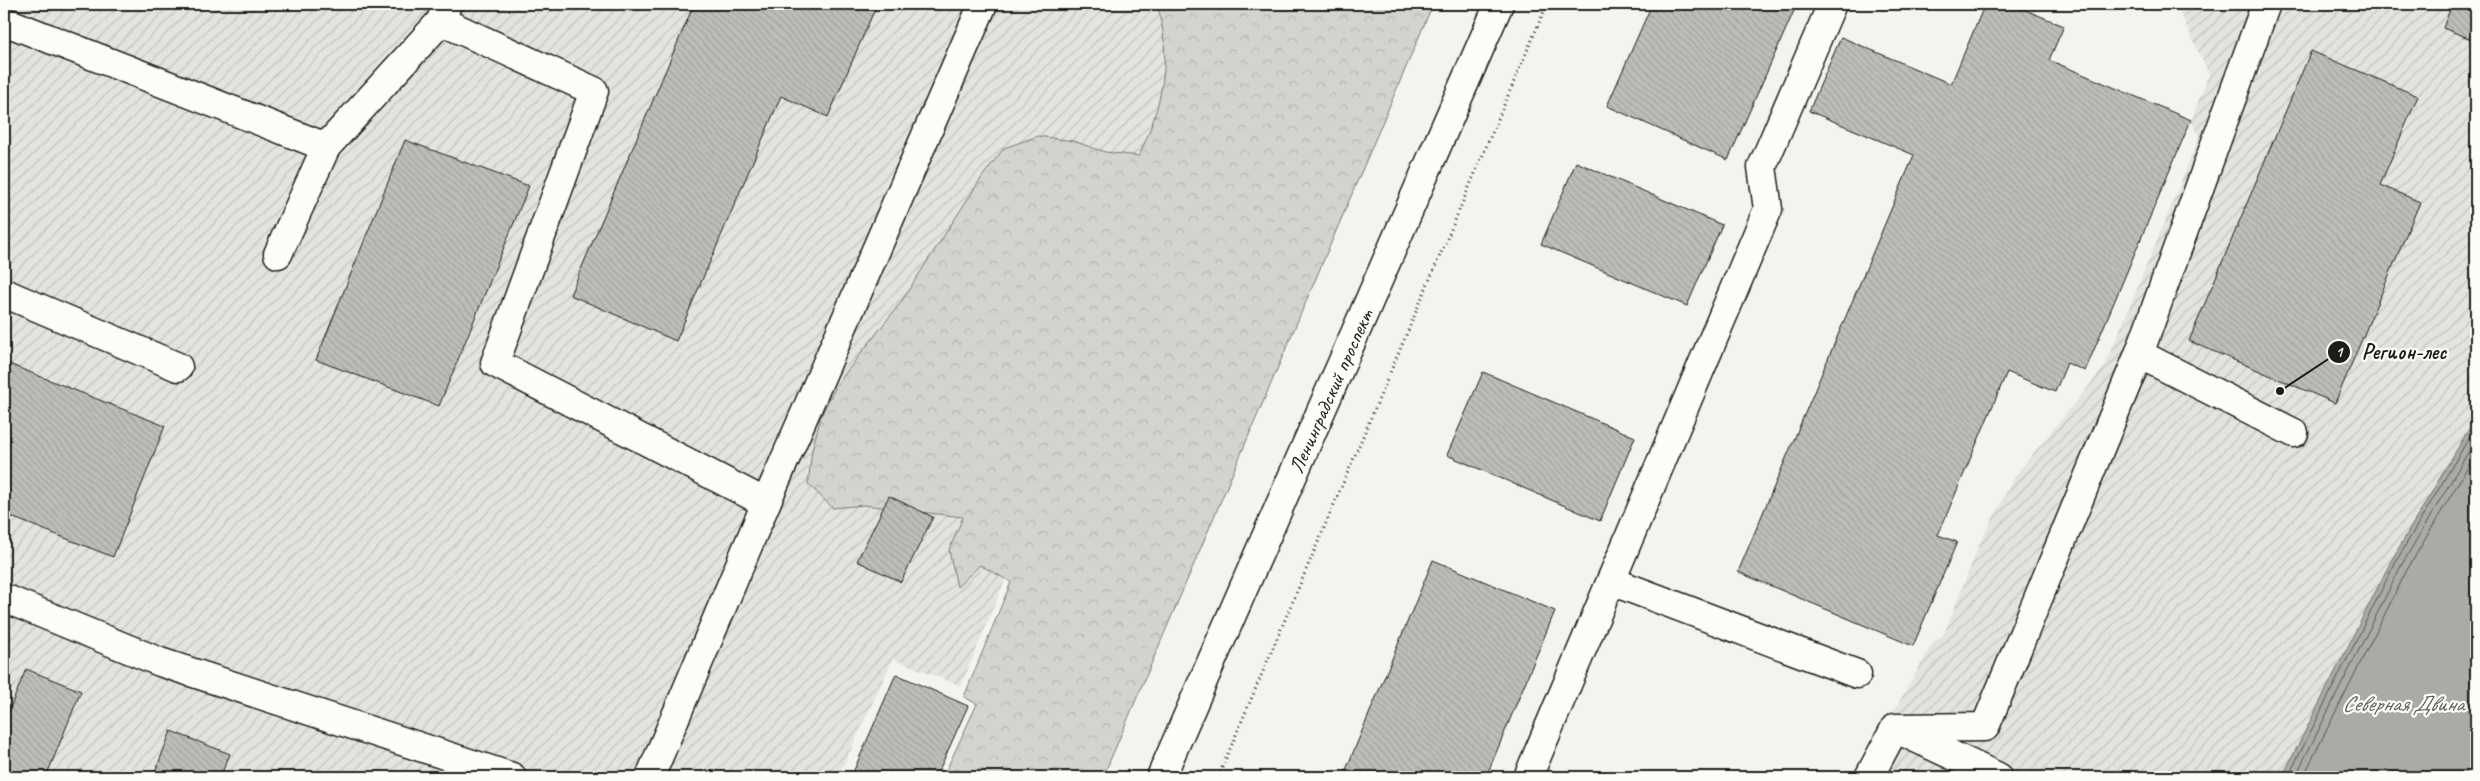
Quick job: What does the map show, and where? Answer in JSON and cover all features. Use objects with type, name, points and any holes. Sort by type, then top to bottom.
[{"type":"main road","points":[[650,777],[766,503],[983,4]]},
{"type":"main road","name":"Ленинградский проспект","points":[[1161,777],[1499,4]]},
{"type":"main road","points":[[1528,777],[1768,209],[1762,167],[1832,4]]},
{"type":"main road","points":[[1895,728],[1985,727],[2138,354],[2266,4]]},
{"type":"main road","points":[[278,254],[326,147],[444,12],[594,91],[495,362],[766,503]]},
{"type":"main road","points":[[4,21],[326,147]]},
{"type":"main road","points":[[4,293],[178,367]]},
{"type":"main road","points":[[2138,354],[2294,433]]},
{"type":"main road","points":[[1611,581],[1857,674]]},
{"type":"main road","points":[[4,598],[160,662],[512,777]]},
{"type":"main road","points":[[1869,777],[1895,728]]},
{"type":"main road","points":[[1895,728],[1998,777]]},
{"type":"path","points":[[1218,777],[1547,4]]},
{"type":"shaded area","points":[[4,4],[1245,4],[961,686],[893,659],[838,777],[4,777]]},
{"type":"shaded area","points":[[2176,4],[2476,4],[2476,417],[2391,561],[2282,777],[1856,777],[1933,643],[1944,634],[1979,545],[2015,476],[2105,366],[2199,138],[2191,120],[2209,74]]},
{"type":"green space","points":[[1157,4],[1433,4],[1103,777],[943,777],[977,704],[964,697],[1011,582],[980,565],[957,587],[949,550],[963,517],[864,505],[833,508],[808,484],[812,450],[821,416],[837,384],[901,302],[982,177],[1004,148],[1038,136],[1073,141],[1105,152],[1139,156],[1154,119],[1163,81],[1164,43]]},
{"type":"water","name":"Северная Двина","points":[[2476,417],[2476,777],[2282,777],[2391,561]]},
{"type":"building","points":[[694,4],[877,4],[828,117],[781,96],[676,341],[570,295]]},
{"type":"building","points":[[1652,4],[1797,4],[1728,160],[1607,106]]},
{"type":"building","points":[[1985,4],[2011,4],[2064,26],[2049,60],[2191,120],[2085,371],[2067,363],[2055,392],[2007,372],[1938,535],[1957,542],[1913,646],[1738,572],[1914,155],[1809,111],[1841,37],[1951,84]]},
{"type":"building","points":[[2452,4],[2476,4],[2476,41],[2443,28]]},
{"type":"building","points":[[2311,51],[2418,96],[2380,185],[2420,202],[2335,403],[2189,341]]},
{"type":"building","points":[[405,140],[529,186],[439,406],[316,360]]},
{"type":"building","points":[[1576,162],[1722,225],[1687,306],[1541,244]]},
{"type":"building","points":[[4,362],[165,426],[113,557],[4,514]]},
{"type":"building","points":[[1483,372],[1635,437],[1600,521],[1447,455]]},
{"type":"building","points":[[889,496],[933,517],[901,582],[857,561]]},
{"type":"building","points":[[1433,560],[1555,611],[1486,777],[1343,777]]},
{"type":"building","points":[[26,669],[81,691],[46,777],[4,777],[4,723]]},
{"type":"building","points":[[896,674],[968,706],[936,777],[851,777]]},
{"type":"building","points":[[171,731],[230,754],[220,777],[153,777]]},
{"type":"place","name":"Регион-лес","points":[[2280,391]]}]
